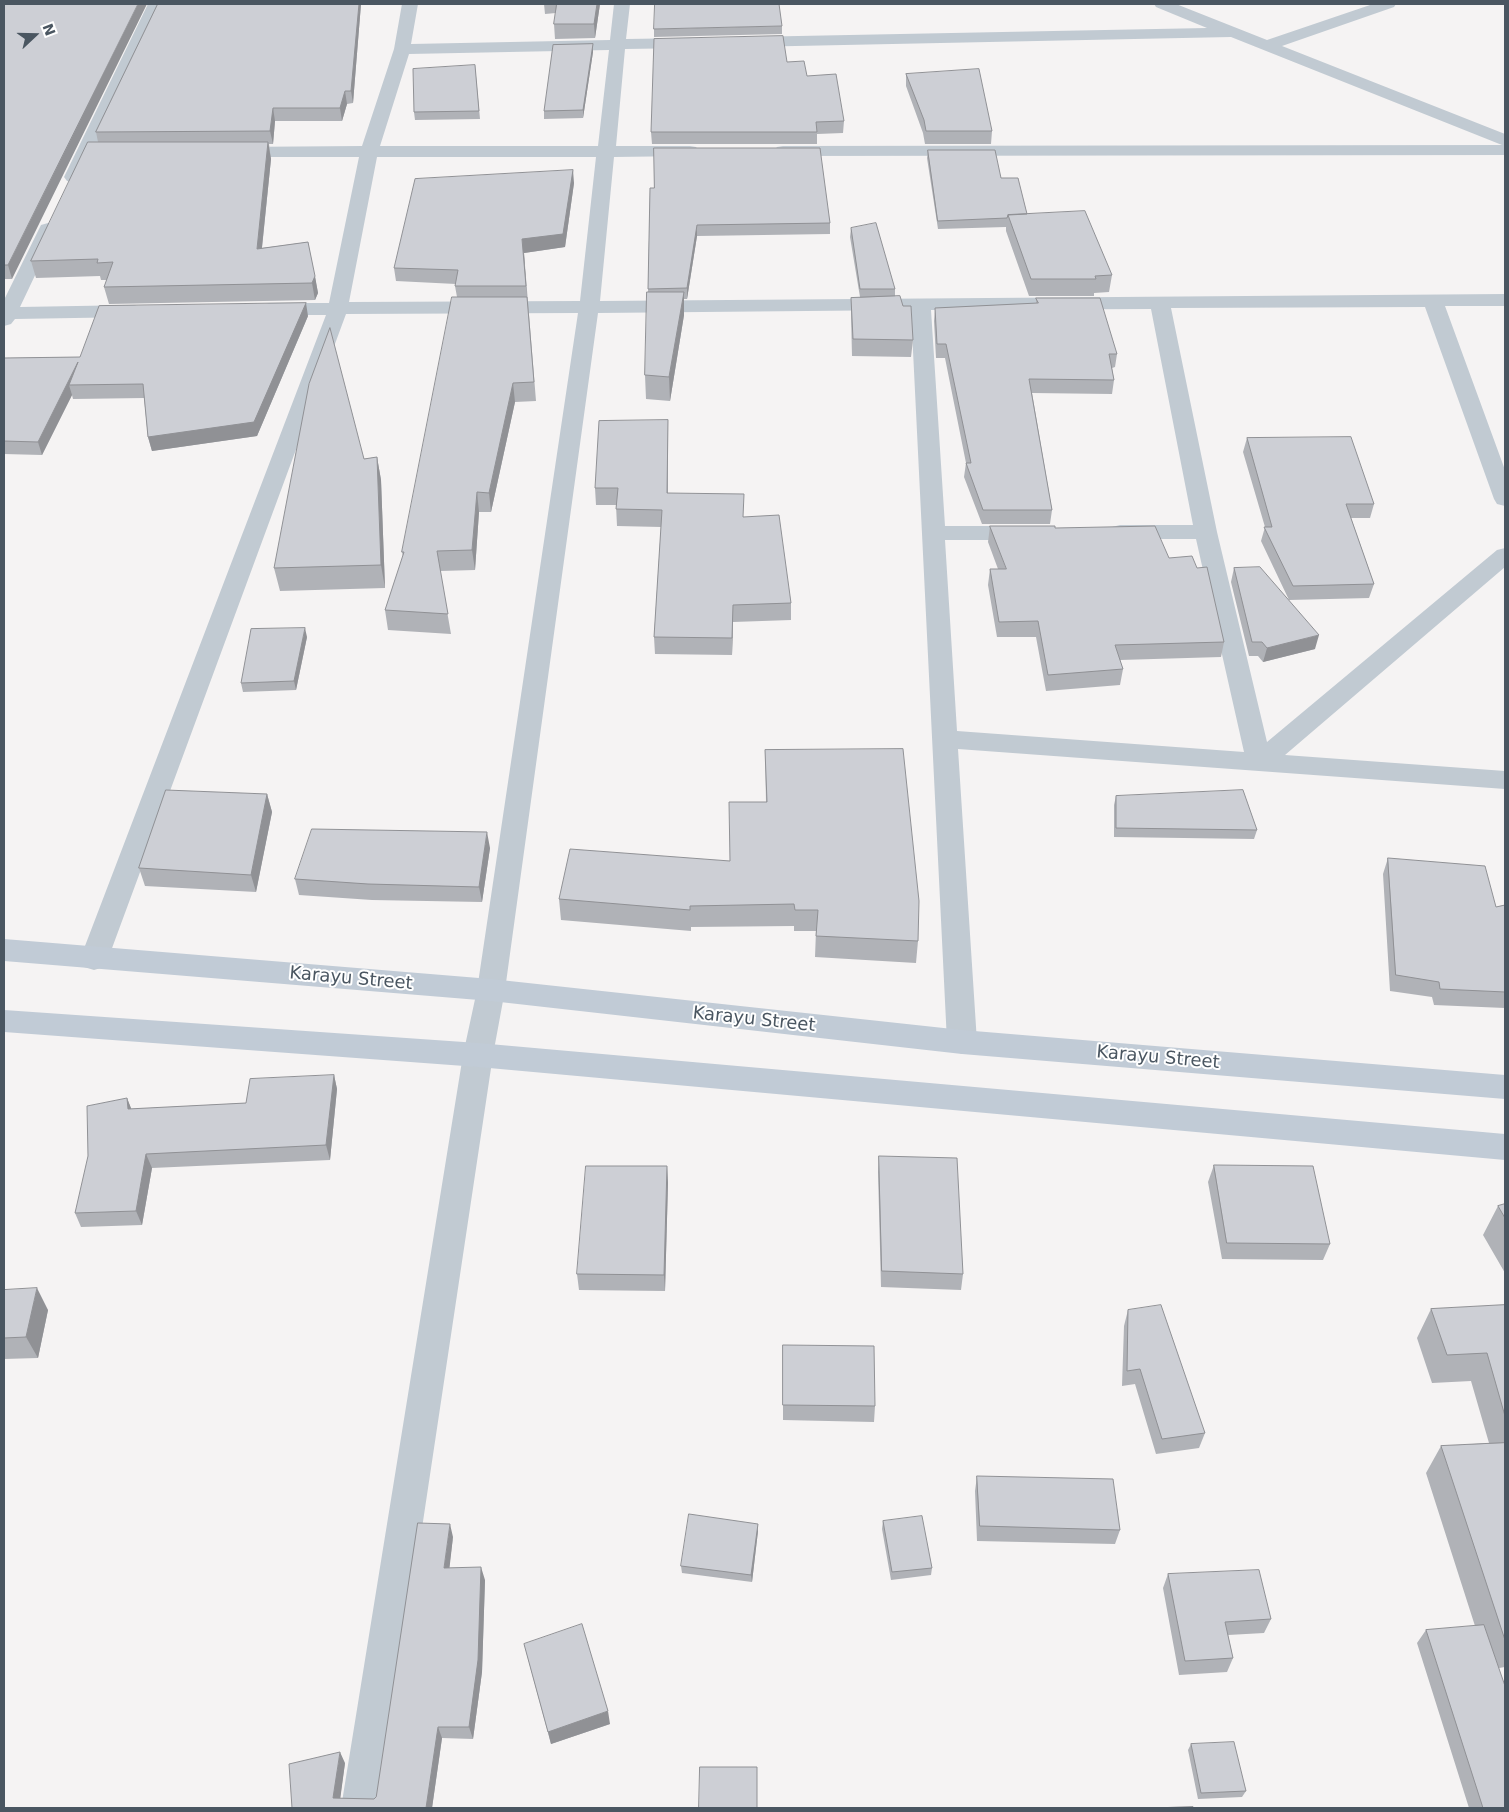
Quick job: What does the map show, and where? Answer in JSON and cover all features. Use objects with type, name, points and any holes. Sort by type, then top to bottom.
[{"type":"main road","name":"Karayu Street","points":[[4,950],[94,959],[491,990],[962,1042],[1505,1087]]},
{"type":"main road","points":[[4,1021],[478,1055],[1505,1147]]},
{"type":"street","points":[[67,188],[156,4]]},
{"type":"street","points":[[94,959],[338,308],[369,152],[402,49],[410,4]]},
{"type":"street","points":[[360,1808],[478,1055],[491,990],[590,308],[622,4]]},
{"type":"street","points":[[1162,4],[1505,140]]},
{"type":"street","points":[[1267,45],[1388,4]]},
{"type":"street","points":[[727,43],[1235,32]]},
{"type":"street","points":[[402,49],[707,43]]},
{"type":"street","points":[[766,151],[1505,150]]},
{"type":"street","points":[[212,152],[707,151]]},
{"type":"street","points":[[84,152],[104,152]]},
{"type":"street","points":[[54,215],[6,317],[153,311]]},
{"type":"street","points":[[251,310],[1505,300]]},
{"type":"street","points":[[1433,301],[1505,499]]},
{"type":"street","points":[[1160,303],[1206,532],[1259,763]]},
{"type":"street","points":[[921,305],[962,1042]]},
{"type":"street","points":[[934,533],[1051,532]]},
{"type":"street","points":[[1099,532],[1206,532]]},
{"type":"street","points":[[1259,763],[1505,555]]},
{"type":"street","points":[[946,739],[1505,780]]},
{"type":"building","points":[[4,4],[138,4],[8,265],[4,265]]},
{"type":"building","points":[[158,4],[359,4],[351,91],[345,91],[340,108],[273,108],[270,131],[96,132]]},
{"type":"building","points":[[557,4],[597,4],[594,24],[554,24]]},
{"type":"building","points":[[655,4],[779,4],[782,26],[654,29]]},
{"type":"building","points":[[783,36],[787,62],[804,61],[807,76],[836,74],[844,121],[816,122],[817,132],[651,132],[654,39]]},
{"type":"building","points":[[593,44],[583,110],[544,111],[553,45]]},
{"type":"building","points":[[475,65],[479,111],[414,112],[413,69]]},
{"type":"building","points":[[979,69],[992,131],[926,131],[924,120],[906,74]]},
{"type":"building","points":[[88,142],[268,142],[257,249],[308,242],[315,276],[312,283],[104,287],[113,262],[97,263],[98,259],[31,261]]},
{"type":"building","points":[[654,148],[820,148],[830,223],[697,225],[687,288],[648,289],[650,188],[654,188]]},
{"type":"building","points":[[928,150],[995,150],[1001,178],[1018,178],[1027,214],[1008,215],[1007,218],[938,221]]},
{"type":"building","points":[[573,170],[563,234],[522,239],[526,286],[455,286],[458,270],[394,268],[415,179]]},
{"type":"building","points":[[1085,211],[1112,275],[1095,276],[1096,279],[1031,279],[1008,215]]},
{"type":"building","points":[[876,223],[895,289],[860,289],[851,228]]},
{"type":"building","points":[[647,292],[684,292],[669,377],[645,375]]},
{"type":"building","points":[[900,296],[903,306],[911,306],[913,340],[853,339],[851,298]]},
{"type":"building","points":[[452,297],[527,297],[534,382],[513,383],[489,493],[477,492],[472,550],[437,551],[448,614],[385,610],[404,552],[402,552]]},
{"type":"building","points":[[1036,298],[1100,298],[1117,354],[1109,354],[1114,380],[1029,379],[1052,510],[983,510],[966,463],[971,463],[946,344],[937,344],[935,308],[1038,303]]},
{"type":"building","points":[[306,303],[254,422],[148,437],[143,384],[69,385],[78,362],[38,442],[4,441],[4,358],[80,357],[99,306]]},
{"type":"building","points":[[330,328],[364,459],[377,457],[381,565],[274,568],[309,384]]},
{"type":"building","points":[[668,420],[667,493],[744,494],[743,517],[779,515],[791,603],[733,605],[732,638],[654,637],[662,510],[616,509],[618,488],[595,488],[599,421]]},
{"type":"building","points":[[1351,437],[1374,504],[1346,504],[1374,584],[1293,586],[1264,527],[1272,527],[1247,438]]},
{"type":"building","points":[[990,526],[1055,526],[1055,528],[1155,526],[1169,558],[1192,556],[1197,568],[1207,567],[1224,642],[1115,645],[1123,669],[1048,675],[1038,621],[999,622],[990,569],[1006,569]]},
{"type":"building","points":[[1260,567],[1319,635],[1267,648],[1262,642],[1252,642],[1234,568]]},
{"type":"building","points":[[305,628],[294,681],[241,683],[251,629]]},
{"type":"building","points":[[903,749],[919,901],[918,941],[816,936],[818,910],[795,910],[794,904],[690,906],[690,910],[559,899],[570,849],[730,861],[729,802],[767,802],[765,750]]},
{"type":"building","points":[[166,790],[267,794],[251,875],[139,868]]},
{"type":"building","points":[[1243,790],[1257,830],[1116,828],[1116,796]]},
{"type":"building","points":[[312,829],[487,832],[479,887],[368,884],[295,879]]},
{"type":"building","points":[[1388,858],[1485,866],[1496,907],[1505,905],[1505,992],[1440,989],[1439,982],[1396,975]]},
{"type":"building","points":[[334,1075],[326,1145],[146,1154],[136,1211],[75,1213],[88,1156],[87,1106],[127,1098],[128,1109],[246,1103],[250,1079]]},
{"type":"building","points":[[879,1156],[957,1158],[963,1274],[882,1271]]},
{"type":"building","points":[[1214,1165],[1313,1166],[1330,1244],[1227,1243]]},
{"type":"building","points":[[586,1166],[667,1166],[664,1275],[577,1274]]},
{"type":"building","points":[[1505,1204],[1505,1218],[1498,1206]]},
{"type":"building","points":[[37,1288],[26,1337],[4,1338],[4,1290]]},
{"type":"building","points":[[1161,1305],[1205,1433],[1162,1439],[1140,1369],[1127,1371],[1128,1310]]},
{"type":"building","points":[[1505,1305],[1505,1416],[1487,1353],[1447,1355],[1431,1309]]},
{"type":"building","points":[[783,1345],[874,1346],[875,1406],[783,1405]]},
{"type":"building","points":[[1505,1443],[1505,1640],[1441,1446]]},
{"type":"building","points":[[977,1476],[1113,1479],[1120,1530],[980,1526]]},
{"type":"building","points":[[689,1514],[758,1524],[751,1575],[681,1566]]},
{"type":"building","points":[[922,1516],[932,1568],[892,1572],[883,1521]]},
{"type":"building","points":[[418,1523],[450,1524],[444,1568],[481,1567],[478,1660],[469,1727],[438,1727],[426,1808],[292,1808],[289,1764],[340,1752],[333,1798],[374,1799],[376,1797]]},
{"type":"building","points":[[1259,1570],[1271,1619],[1225,1622],[1233,1658],[1185,1661],[1168,1574]]},
{"type":"building","points":[[582,1624],[608,1711],[548,1732],[524,1644]]},
{"type":"building","points":[[1484,1625],[1505,1686],[1505,1808],[1483,1808],[1426,1630]]},
{"type":"building","points":[[1234,1742],[1246,1791],[1201,1793],[1191,1744]]},
{"type":"building","points":[[700,1767],[757,1767],[757,1808],[699,1808]]},
{"type":"building","points":[[1193,1807],[1193,1808],[1154,1808]]}]
